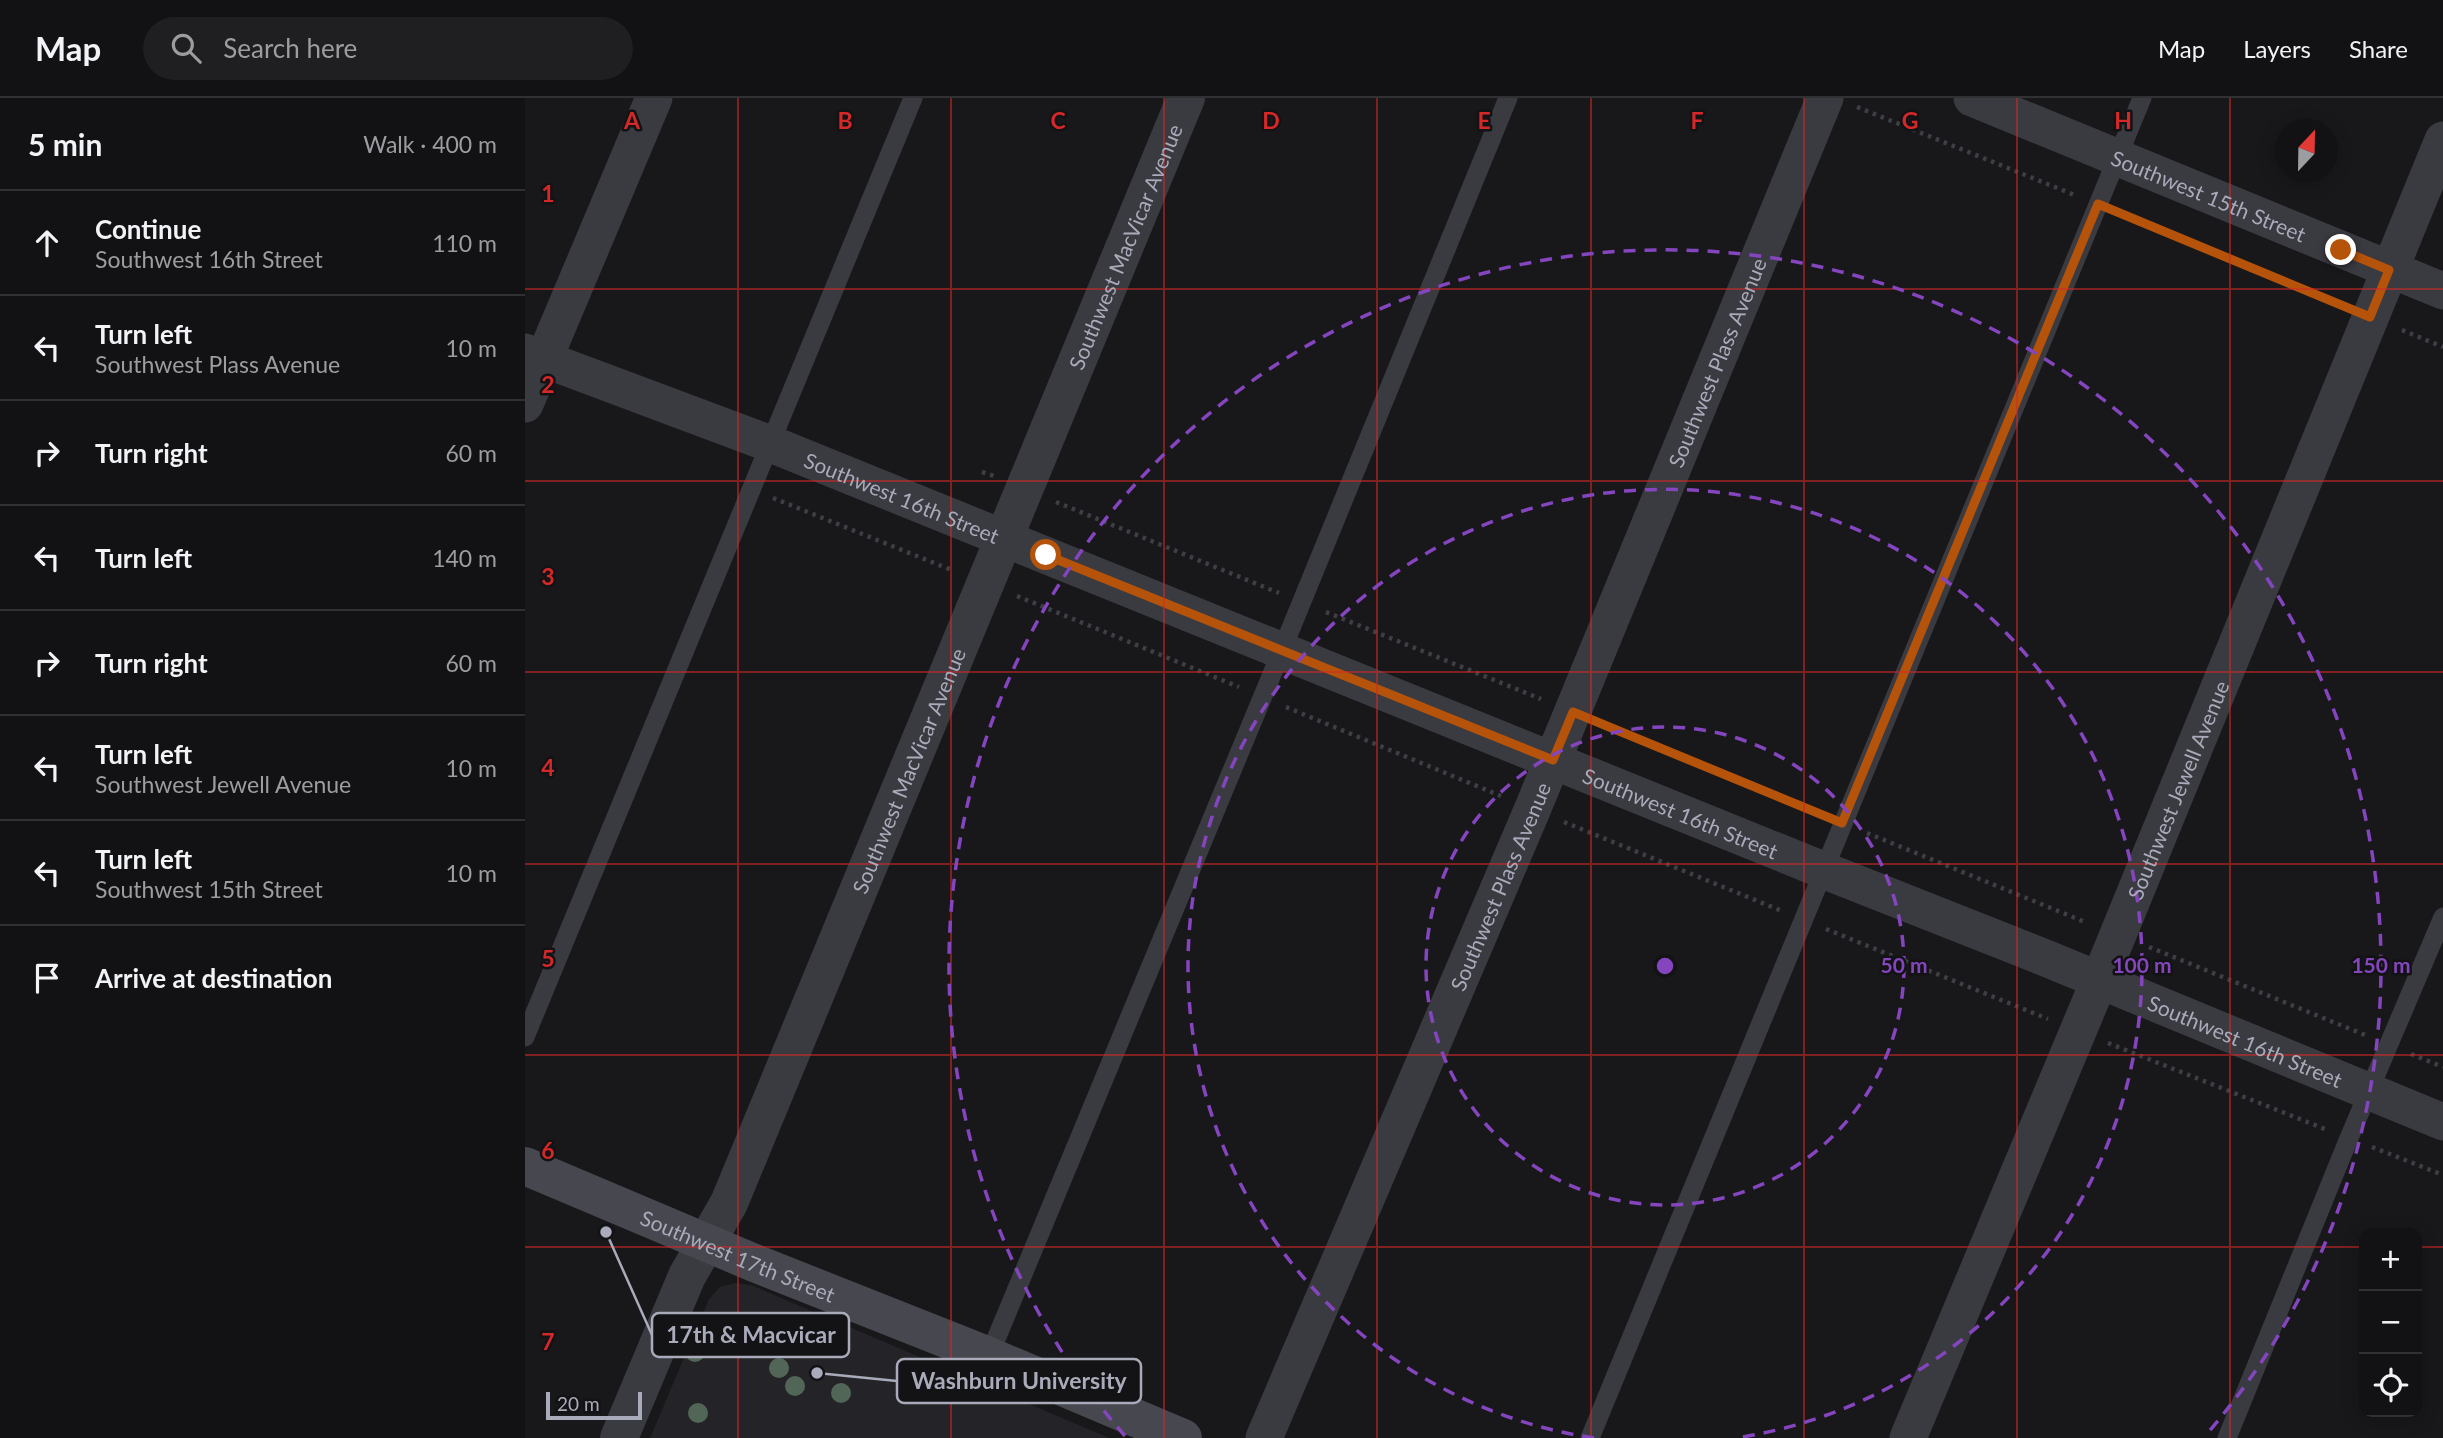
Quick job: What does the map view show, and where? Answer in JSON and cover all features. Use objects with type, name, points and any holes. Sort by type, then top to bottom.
[{"type":"main road","name":"Southwest 17th Street","points":[[525,1166],[1183,1438]]},
{"type":"street","points":[[525,404],[534,356],[654,98]]},
{"type":"street","name":"Southwest MacVicar Avenue","points":[[619,1438],[687,1276],[729,1203],[1186,98]]},
{"type":"street","name":"Southwest 15th Street","points":[[1972,98],[2443,291]]},
{"type":"street","name":"Southwest Plass Avenue","points":[[1264,1438],[1836,101]]},
{"type":"street","name":"Southwest Jewell Avenue","points":[[1907,1438],[2118,935],[2443,140]]},
{"type":"street","name":"Southwest 16th Street","points":[[534,356],[771,444],[2443,1122]]},
{"type":"lane","points":[[525,1037],[913,98]]},
{"type":"lane","points":[[989,1356],[1508,98]]},
{"type":"lane","points":[[1590,1438],[2142,98]]},
{"type":"lane","points":[[2227,1438],[2349,1138],[2443,917]]},
{"type":"path","points":[[1836,101],[2098,204],[2443,347]]},
{"type":"path","points":[[982,471],[2443,1067]]},
{"type":"path","points":[[766,495],[1803,920],[2443,1175]]},
{"type":"shaded area","points":[[735,1283],[751,1285],[1109,1438],[650,1438],[709,1299],[720,1287]]},
{"type":"place","name":"17th & Macvicar","points":[[606,1232]]},
{"type":"place","name":"Washburn University","points":[[817,1373]]},
{"type":"route","points":[[1046,555],[1553,760],[1573,712],[1842,823],[2098,204],[2370,317],[2389,270],[2341,250]]}]
